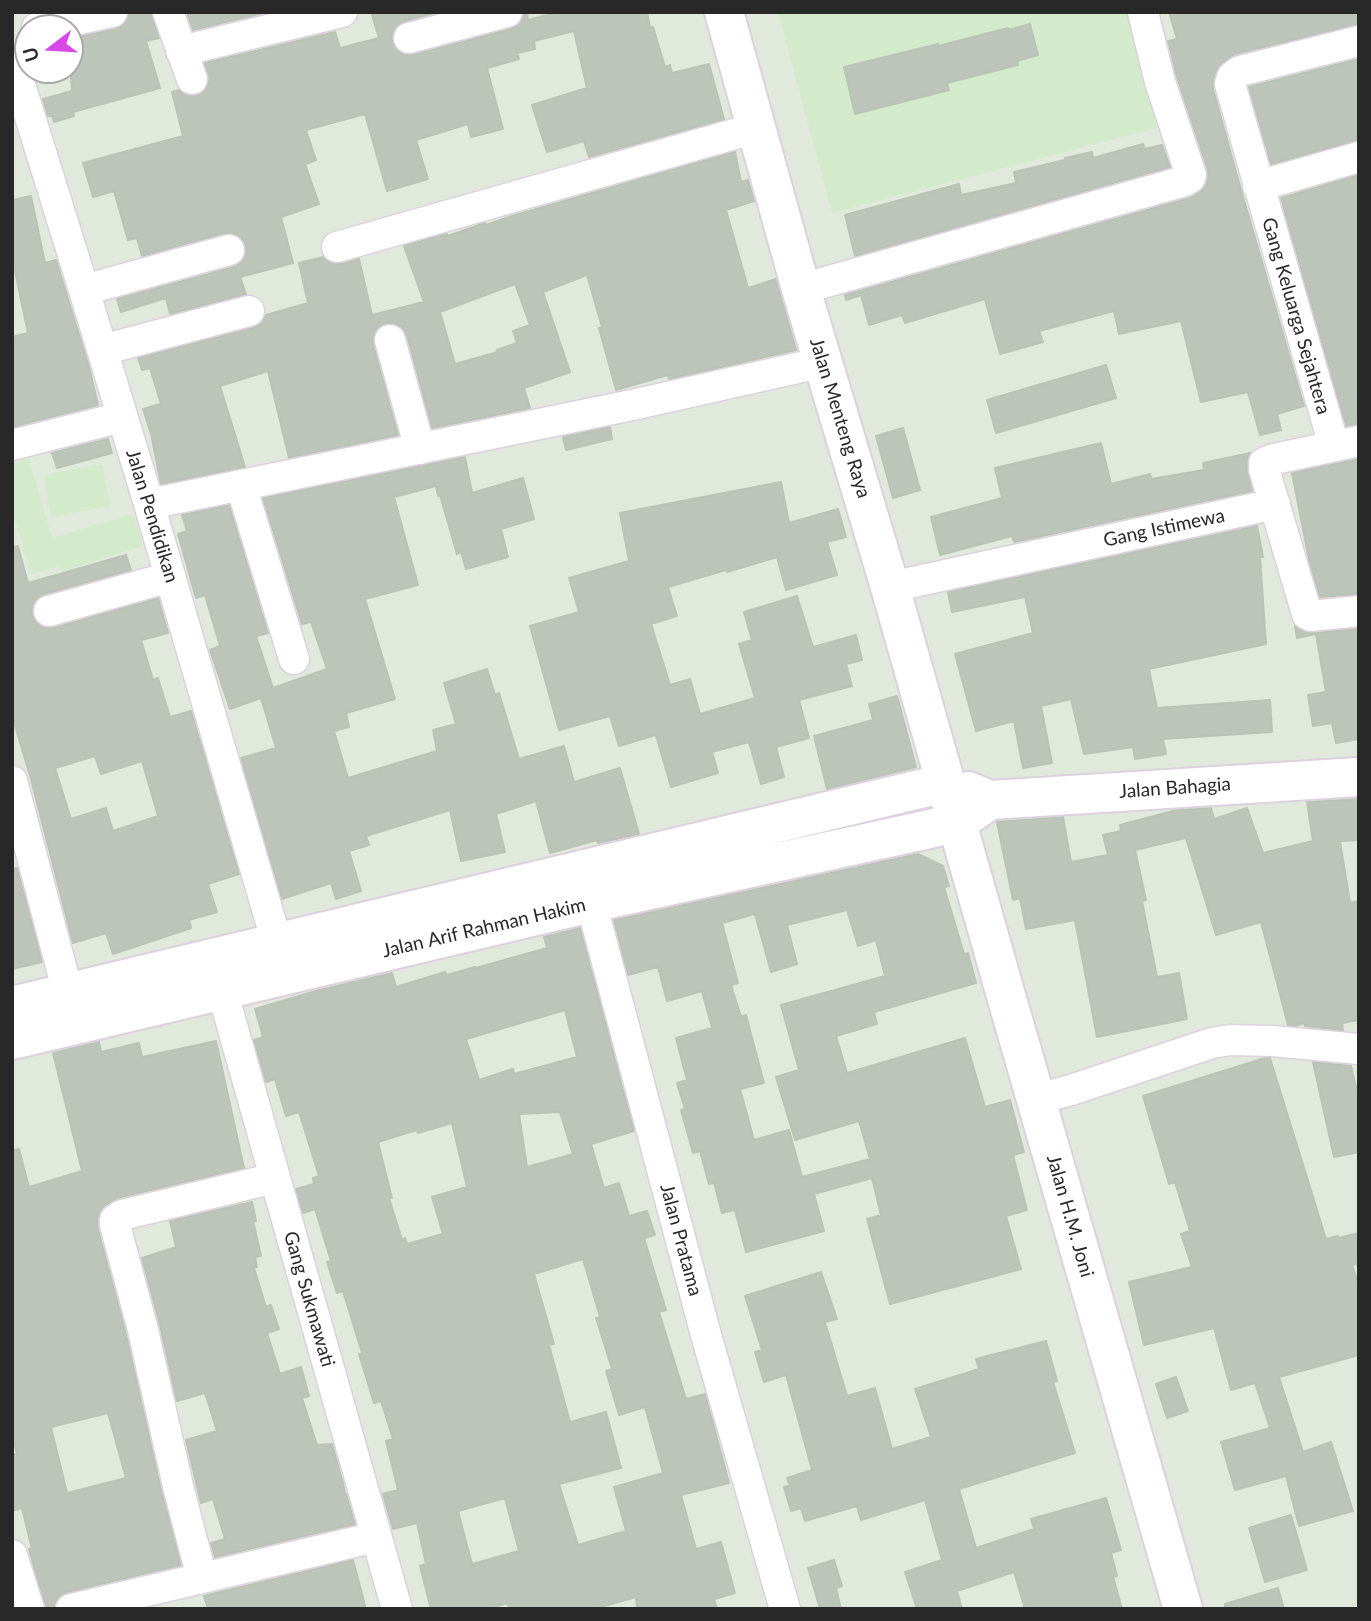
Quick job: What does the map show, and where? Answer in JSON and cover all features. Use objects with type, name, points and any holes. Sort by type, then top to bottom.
[{"type":"main road","name":"Jalan Menteng Raya","points":[[724,12],[801,289],[957,823]]},
{"type":"main road","name":"Jalan Bahagia","points":[[945,783],[990,800],[1359,777]]},
{"type":"main road","name":"Jalan Arif Rahman Hakim","points":[[12,1006],[68,993],[281,959],[587,886],[945,783]]},
{"type":"main road","points":[[957,823],[990,800]]},
{"type":"main road","name":"Jalan Arif Rahman Hakim","points":[[587,886],[957,823]]},
{"type":"main road","name":"Jalan H.M. Joni","points":[[957,823],[1183,1609]]},
{"type":"main road","name":"Jalan Arif Rahman Hakim","points":[[12,1040],[222,990],[281,959]]},
{"type":"street","points":[[84,18],[112,12]]},
{"type":"street","points":[[168,12],[192,79]]},
{"type":"street","points":[[181,51],[342,12]]},
{"type":"street","points":[[409,38],[507,12]]},
{"type":"street","points":[[801,289],[1190,178],[1160,82],[1143,12]]},
{"type":"street","name":"Gang Keluarga Sejahtera","points":[[1275,504],[1264,463],[1346,443],[1258,186],[1230,84],[1232,77],[1240,71],[1359,41]]},
{"type":"street","name":"Jalan Pendidikan","points":[[17,84],[84,290],[149,505],[281,959]]},
{"type":"street","points":[[337,247],[756,128]]},
{"type":"street","points":[[1258,186],[1359,157]]},
{"type":"street","points":[[84,290],[229,250]]},
{"type":"street","points":[[102,350],[249,311]]},
{"type":"street","points":[[390,340],[419,449]]},
{"type":"street","points":[[149,505],[632,405],[824,362]]},
{"type":"street","points":[[12,445],[122,417]]},
{"type":"street","points":[[241,485],[293,659]]},
{"type":"street","points":[[1275,504],[1307,614],[1311,616],[1359,611]]},
{"type":"street","name":"Gang Istimewa","points":[[890,587],[1275,504]]},
{"type":"street","points":[[49,611],[170,576]]},
{"type":"street","points":[[12,780],[68,993]]},
{"type":"street","name":"Jalan Pratama","points":[[587,886],[706,1335],[785,1609]]},
{"type":"street","name":"Gang Sukmawati","points":[[222,990],[397,1609]]},
{"type":"street","points":[[1037,1100],[1212,1043],[1230,1040],[1359,1049]]},
{"type":"street","points":[[202,1578],[115,1220],[275,1178]]},
{"type":"street","points":[[71,1609],[376,1537]]},
{"type":"street","points":[[12,1555],[29,1609]]},
{"type":"shaded area","points":[[778,12],[1136,12],[1164,126],[832,213]]},
{"type":"shaded area","points":[[29,459],[52,538],[133,514],[143,546],[62,571],[60,566],[31,574],[12,510],[12,464]]},
{"type":"shaded area","points":[[102,464],[110,506],[51,517],[44,475]]},
{"type":"building","points":[[129,12],[151,12],[159,38],[146,41],[160,88],[73,112],[74,116],[54,122],[52,116],[48,116],[43,99],[72,91],[72,84],[84,84],[84,36],[116,29],[128,18]]},
{"type":"building","points":[[187,12],[267,12],[193,30]]},
{"type":"building","points":[[371,12],[438,12],[396,26],[392,33],[392,42],[396,50],[404,55],[413,55],[511,29],[520,24],[527,13],[528,20],[559,12],[647,12],[650,28],[653,27],[665,67],[670,65],[672,73],[709,64],[724,119],[589,157],[584,141],[547,152],[532,105],[587,88],[574,31],[534,41],[535,49],[517,53],[519,59],[487,68],[503,129],[471,137],[468,124],[416,140],[428,179],[387,191],[365,114],[306,130],[316,160],[305,164],[319,204],[281,217],[293,263],[240,277],[246,294],[170,314],[166,298],[121,312],[117,299],[234,267],[242,262],[246,255],[246,246],[241,237],[225,233],[142,256],[137,238],[128,240],[114,191],[93,197],[83,163],[183,136],[172,92],[179,90],[190,96],[205,91],[209,81],[205,63],[335,32],[340,48],[379,38]]},
{"type":"building","points":[[1169,12],[1359,12],[1359,24],[1235,54],[1221,64],[1213,80],[1213,89],[1241,190],[1304,406],[1277,414],[1281,430],[1260,435],[1248,392],[1201,402],[1181,321],[1119,334],[1114,311],[1039,331],[1043,342],[1000,354],[985,299],[905,323],[902,315],[869,325],[861,295],[846,300],[845,295],[1190,198],[1200,192],[1207,184],[1208,170],[1168,41],[1177,39]]},
{"type":"building","points":[[1030,24],[1038,55],[1017,61],[1018,65],[947,83],[949,90],[855,114],[844,67]]},
{"type":"building","points":[[1358,59],[1359,140],[1271,164],[1249,87]]},
{"type":"building","points":[[1143,144],[1145,149],[1162,145],[1170,167],[855,256],[845,215],[959,184],[961,195],[1016,183],[1014,172],[1092,152],[1093,158]]},
{"type":"building","points":[[735,152],[741,182],[748,180],[754,201],[726,210],[748,288],[776,279],[796,350],[669,379],[668,375],[616,390],[587,275],[543,292],[570,372],[524,388],[530,408],[432,428],[407,335],[402,327],[386,323],[377,328],[373,344],[398,435],[289,458],[268,371],[220,386],[245,467],[161,484],[143,409],[161,404],[150,368],[142,370],[138,358],[253,328],[262,323],[266,315],[308,303],[299,263],[323,257],[333,264],[359,259],[372,315],[424,302],[404,246],[447,234],[448,236]],"holes":[[[515,284],[530,325],[513,331],[517,343],[497,350],[498,352],[455,364],[440,312]]]},
{"type":"building","points":[[1359,175],[1359,424],[1346,426],[1281,198]]},
{"type":"building","points":[[31,196],[45,263],[56,260],[98,405],[12,427],[12,337],[28,333],[12,257],[12,200]]},
{"type":"building","points":[[1106,365],[1116,398],[996,433],[987,400]]},
{"type":"building","points":[[610,427],[612,439],[566,450],[563,437]]},
{"type":"building","points":[[903,428],[920,490],[893,498],[876,436]]},
{"type":"building","points":[[108,439],[112,453],[57,468],[52,453]]},
{"type":"building","points":[[1101,443],[1111,484],[1150,474],[1151,479],[1204,470],[1203,463],[1250,453],[1247,469],[1252,491],[1014,542],[1012,536],[940,555],[931,517],[1002,498],[995,468]]},
{"type":"building","points":[[465,457],[472,493],[523,478],[534,519],[501,529],[508,557],[466,569],[461,552],[457,554],[436,486],[394,497],[418,585],[365,599],[395,699],[346,713],[349,727],[334,731],[348,778],[437,751],[433,730],[456,724],[444,683],[487,669],[495,695],[499,693],[519,759],[564,746],[574,782],[620,768],[639,834],[598,843],[597,840],[550,853],[536,801],[496,814],[505,852],[461,861],[450,810],[366,836],[369,845],[349,851],[361,891],[336,899],[331,883],[282,899],[241,758],[276,748],[261,698],[230,709],[210,650],[220,646],[205,595],[196,598],[178,534],[187,531],[182,515],[229,505],[268,633],[256,636],[273,688],[327,669],[311,622],[302,624],[263,498]]},
{"type":"building","points":[[1359,459],[1359,594],[1320,597],[1309,560],[1292,473]]},
{"type":"building","points":[[781,482],[789,523],[838,509],[846,537],[827,542],[837,575],[786,590],[777,557],[727,572],[726,570],[668,587],[677,616],[651,624],[670,685],[690,679],[700,714],[755,698],[739,644],[752,640],[744,612],[797,596],[813,647],[856,635],[862,660],[846,664],[852,686],[799,700],[809,738],[776,747],[784,777],[761,784],[749,742],[712,752],[718,773],[671,787],[656,735],[619,746],[610,716],[559,730],[530,626],[579,612],[569,578],[629,561],[620,513]]},
{"type":"building","points":[[1257,526],[1263,557],[1260,557],[1266,644],[1149,669],[1157,708],[1270,700],[1272,732],[1163,739],[1166,754],[1135,759],[1133,747],[1084,754],[1071,699],[1041,706],[1052,763],[1023,768],[1014,721],[976,731],[955,654],[1033,633],[1025,597],[952,612],[948,592]]},
{"type":"building","points":[[18,546],[28,583],[126,555],[131,570],[37,598],[32,606],[32,615],[36,623],[44,628],[54,628],[158,598],[168,633],[141,640],[153,680],[158,678],[170,717],[191,711],[239,874],[208,884],[217,912],[189,920],[191,928],[113,954],[106,933],[73,943],[12,716],[12,547]],"holes":[[[95,756],[101,774],[142,761],[158,816],[113,831],[106,808],[71,819],[55,768]]]},
{"type":"building","points":[[1295,626],[1303,632],[1313,633],[1359,629],[1359,739],[1336,743],[1332,723],[1313,726],[1308,695],[1326,692],[1316,634],[1297,638]]},
{"type":"building","points":[[897,696],[916,767],[827,789],[814,736],[873,720],[869,704]]},
{"type":"building","points":[[1359,799],[1359,840],[1340,841],[1350,903],[1359,901],[1359,1020],[1342,1023],[1343,1030],[1305,1026],[1304,1023],[1288,1025],[1261,922],[1216,935],[1186,838],[1135,850],[1146,900],[1142,901],[1157,977],[1179,973],[1187,1019],[1097,1037],[1075,920],[1026,929],[1020,898],[1013,900],[997,822],[1063,817],[1071,862],[1108,855],[1103,835],[1121,831],[1120,825],[1177,810],[1211,808],[1214,819],[1247,808],[1263,853],[1313,841],[1307,802]]},
{"type":"building","points":[[918,854],[943,866],[949,886],[944,887],[964,954],[968,953],[976,983],[874,1012],[877,1024],[836,1036],[847,1073],[965,1038],[985,1107],[1010,1100],[1024,1152],[1013,1155],[1027,1210],[1006,1216],[1021,1269],[890,1304],[867,1219],[881,1215],[872,1178],[814,1194],[824,1231],[746,1252],[735,1210],[722,1213],[714,1183],[709,1184],[700,1151],[693,1153],[681,1110],[685,1109],[677,1083],[687,1080],[676,1038],[712,1028],[702,991],[667,1001],[658,967],[628,975],[614,920]],"holes":[[[847,910],[858,946],[876,940],[885,976],[781,1005],[799,1070],[776,1077],[795,1140],[859,1121],[870,1159],[802,1177],[789,1130],[754,1140],[740,1089],[764,1083],[746,1015],[741,1017],[731,985],[738,983],[722,923],[755,914],[771,972],[797,964],[787,925]]]},
{"type":"building","points":[[17,868],[42,962],[12,969],[12,869]]},
{"type":"building","points":[[580,928],[634,1131],[591,1144],[604,1188],[619,1183],[629,1216],[647,1211],[655,1235],[644,1238],[666,1310],[659,1312],[686,1399],[705,1394],[729,1483],[681,1495],[696,1549],[721,1542],[735,1593],[714,1599],[717,1609],[637,1609],[636,1597],[594,1609],[509,1609],[508,1603],[487,1609],[431,1609],[420,1566],[426,1564],[417,1523],[393,1529],[383,1494],[398,1490],[386,1441],[393,1439],[381,1401],[374,1403],[343,1291],[337,1293],[327,1262],[331,1261],[315,1209],[303,1213],[296,1189],[314,1184],[313,1178],[319,1176],[299,1112],[286,1116],[275,1079],[266,1082],[254,1040],[263,1037],[255,1009],[392,973],[396,987],[445,972],[447,975],[476,968],[547,948],[544,937]],"holes":[[[565,1010],[577,1057],[514,1074],[513,1069],[479,1080],[466,1039]],[[560,1112],[573,1154],[527,1167],[519,1114]],[[452,1123],[467,1187],[432,1197],[443,1234],[407,1244],[405,1238],[402,1240],[389,1198],[392,1198],[378,1142],[417,1130],[418,1133]],[[583,1259],[600,1317],[596,1318],[612,1369],[606,1371],[619,1415],[645,1407],[663,1473],[614,1487],[626,1531],[578,1545],[559,1484],[621,1468],[606,1412],[570,1422],[549,1345],[554,1344],[534,1274]],[[505,1498],[519,1551],[472,1564],[458,1511]]]},
{"type":"building","points":[[216,1041],[244,1168],[117,1198],[104,1206],[97,1220],[181,1565],[67,1592],[59,1597],[54,1609],[46,1609],[29,1549],[32,1549],[22,1508],[12,1511],[12,1455],[17,1454],[12,1435],[12,1150],[19,1149],[29,1187],[82,1171],[53,1053],[99,1042],[101,1052],[139,1043],[142,1057]],"holes":[[[108,1413],[126,1478],[67,1493],[51,1427]]]},
{"type":"building","points":[[1270,1058],[1326,1239],[1359,1233],[1359,1263],[1352,1265],[1359,1286],[1359,1355],[1279,1377],[1303,1452],[1331,1442],[1353,1511],[1299,1526],[1286,1476],[1235,1490],[1221,1442],[1270,1428],[1255,1383],[1231,1390],[1214,1328],[1144,1345],[1129,1282],[1192,1267],[1181,1234],[1190,1231],[1175,1182],[1169,1184],[1143,1096]]},
{"type":"building","points":[[1313,1062],[1351,1066],[1359,1100],[1359,1152],[1334,1157]]},
{"type":"building","points":[[252,1202],[256,1221],[253,1221],[261,1256],[255,1257],[257,1267],[254,1268],[266,1307],[271,1305],[279,1329],[267,1333],[280,1374],[301,1367],[309,1396],[302,1398],[317,1445],[332,1444],[355,1524],[215,1557],[211,1543],[225,1539],[213,1499],[201,1503],[186,1440],[217,1431],[205,1393],[177,1401],[142,1258],[176,1247],[170,1221]]},
{"type":"building","points":[[821,1272],[837,1319],[825,1322],[847,1396],[875,1388],[892,1449],[931,1437],[915,1389],[979,1369],[976,1359],[1046,1341],[1057,1381],[1053,1382],[1075,1453],[959,1489],[976,1548],[1034,1529],[1031,1519],[1106,1498],[1121,1550],[1111,1553],[1117,1576],[1113,1577],[1122,1609],[1025,1609],[1014,1572],[957,1591],[962,1609],[917,1609],[905,1572],[942,1560],[925,1500],[861,1520],[857,1506],[805,1521],[801,1508],[791,1511],[784,1487],[790,1485],[787,1478],[812,1470],[786,1375],[764,1382],[755,1352],[762,1350],[745,1296]]},
{"type":"building","points":[[1176,1377],[1188,1411],[1167,1418],[1156,1384]]},
{"type":"building","points":[[1291,1515],[1307,1570],[1265,1582],[1249,1528]]},
{"type":"building","points":[[353,1560],[366,1609],[208,1609],[204,1596]]},
{"type":"building","points":[[834,1560],[842,1586],[836,1588],[841,1609],[820,1609],[808,1568]]},
{"type":"building","points":[[1278,1588],[1284,1609],[1225,1609],[1225,1604]]}]
